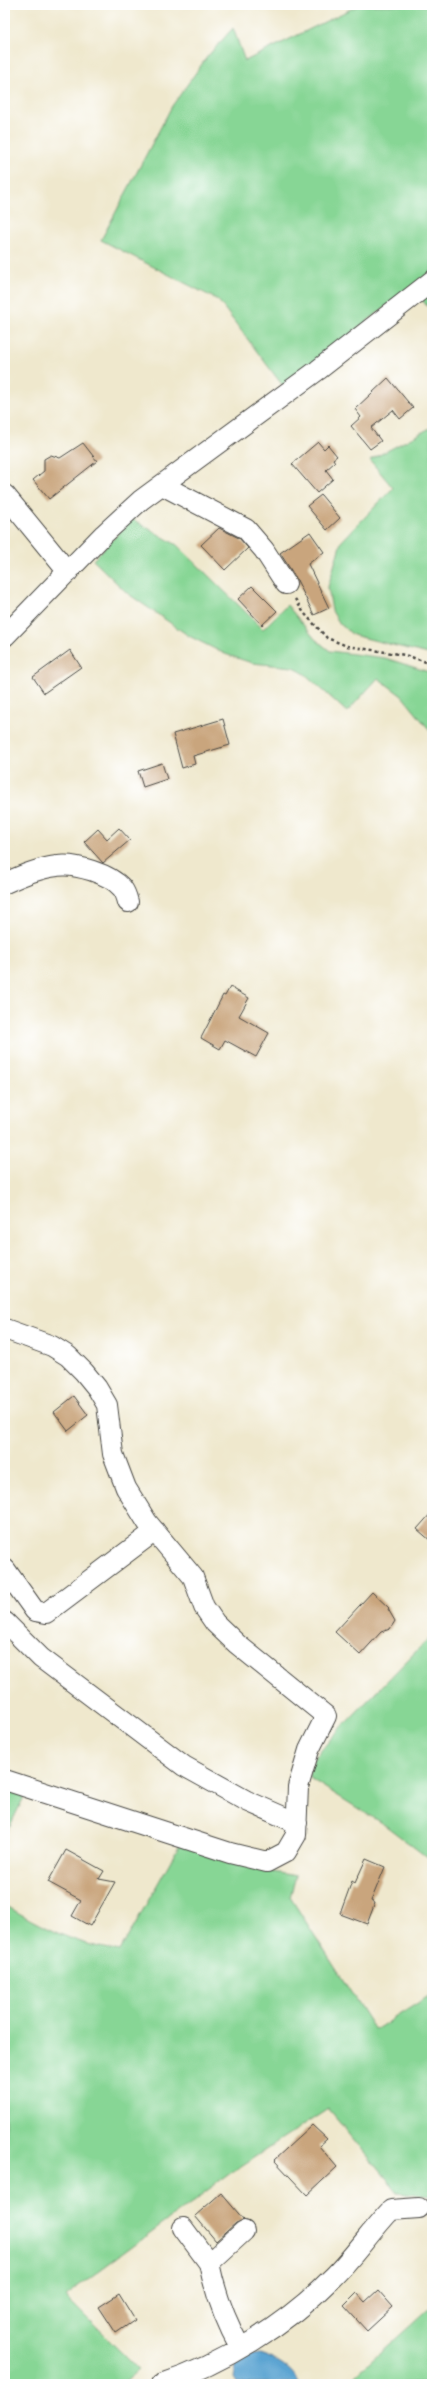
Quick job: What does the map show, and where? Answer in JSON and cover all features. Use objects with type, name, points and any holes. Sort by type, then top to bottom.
[{"type":"street","points":[[5,636],[104,534],[141,500],[318,370],[432,281]]},
{"type":"street","points":[[162,485],[246,528],[264,550],[286,584]]},
{"type":"street","points":[[5,495],[68,572]]},
{"type":"street","points":[[5,883],[24,875],[58,865],[77,868],[106,876],[123,889],[128,902]]},
{"type":"street","points":[[5,1329],[20,1336],[35,1339],[58,1350],[84,1372],[97,1388],[107,1405],[113,1454],[126,1488],[155,1531],[193,1577],[204,1607],[215,1623],[237,1644],[326,1716],[309,1750],[300,1780],[296,1835],[286,1852],[267,1862],[230,1853],[5,1780]]},
{"type":"street","points":[[5,1569],[35,1611],[46,1613],[155,1531]]},
{"type":"street","points":[[5,1622],[41,1658],[184,1766],[246,1801],[297,1823]]},
{"type":"street","points":[[162,2384],[199,2370],[240,2347],[283,2319],[330,2280],[357,2252],[391,2210],[419,2208]]},
{"type":"street","points":[[183,2228],[209,2263],[227,2324],[240,2347]]},
{"type":"street","points":[[209,2263],[244,2231]]},
{"type":"path","points":[[286,584],[304,613],[327,638],[347,646],[405,655],[432,664]]},
{"type":"green space","points":[[359,5],[432,5],[432,271],[283,386],[218,300],[101,240],[172,106],[207,57],[233,28],[245,61]]},
{"type":"green space","points":[[432,292],[432,312],[422,300]]},
{"type":"green space","points":[[432,427],[432,655],[353,635],[340,624],[332,611],[328,587],[341,542],[393,488],[370,460]]},
{"type":"green space","points":[[132,519],[177,545],[263,629],[287,605],[315,639],[330,651],[385,658],[432,673],[432,733],[402,696],[378,678],[347,712],[305,674],[293,667],[252,663],[225,654],[189,636],[127,593],[93,560]]},
{"type":"green space","points":[[432,1635],[432,1861],[386,1826],[308,1777],[314,1759],[333,1736]]},
{"type":"green space","points":[[5,1787],[25,1795],[5,1836]]},
{"type":"green space","points":[[180,1844],[273,1872],[296,1876],[290,1897],[375,2030],[432,1994],[432,2196],[398,2192],[328,2109],[232,2172],[65,2296],[139,2370],[123,2384],[5,2384],[5,1905],[46,1928],[60,1934],[88,1944],[120,1951]]},
{"type":"green space","points":[[432,2306],[432,2384],[346,2384]]},
{"type":"water","points":[[260,2354],[283,2365],[292,2373],[300,2384],[237,2384],[234,2379],[236,2364],[248,2355]]},
{"type":"building","points":[[388,378],[413,408],[400,419],[393,410],[371,428],[381,441],[370,449],[351,426],[361,417],[355,409]]},
{"type":"building","points":[[318,442],[324,449],[328,445],[337,456],[333,459],[335,462],[326,470],[333,479],[317,493],[292,464]]},
{"type":"building","points":[[83,443],[97,461],[49,499],[33,480],[44,471],[44,459],[51,455],[60,458]]},
{"type":"building","points":[[321,495],[340,518],[327,530],[307,506]]},
{"type":"building","points":[[219,528],[239,538],[248,548],[225,570],[201,545]]},
{"type":"building","points":[[310,532],[324,552],[308,564],[329,608],[314,615],[296,578],[280,553]]},
{"type":"building","points":[[252,586],[277,611],[262,625],[238,599]]},
{"type":"building","points":[[70,650],[81,667],[44,693],[33,677]]},
{"type":"building","points":[[223,719],[230,745],[193,756],[195,764],[182,768],[173,734]]},
{"type":"building","points":[[162,763],[167,779],[143,787],[138,771]]},
{"type":"building","points":[[119,828],[130,840],[103,863],[84,842],[98,829],[107,839]]},
{"type":"building","points":[[230,987],[249,998],[239,1016],[269,1033],[256,1057],[225,1040],[220,1049],[201,1038],[223,995],[225,996]]},
{"type":"building","points":[[74,1396],[88,1415],[68,1431],[54,1412]]},
{"type":"building","points":[[432,1512],[432,1542],[417,1529]]},
{"type":"building","points":[[372,1592],[389,1608],[388,1609],[395,1621],[390,1629],[381,1632],[360,1655],[335,1632]]},
{"type":"building","points":[[66,1850],[104,1871],[99,1879],[115,1882],[90,1926],[72,1916],[81,1900],[48,1882]]},
{"type":"building","points":[[366,1859],[385,1867],[371,1901],[375,1903],[367,1924],[340,1914],[352,1881],[355,1883]]},
{"type":"building","points":[[312,2125],[327,2139],[319,2146],[337,2167],[307,2195],[274,2160]]},
{"type":"building","points":[[221,2193],[244,2220],[236,2223],[216,2241],[195,2216]]},
{"type":"building","points":[[378,2290],[393,2307],[367,2331],[344,2306],[357,2293],[365,2302]]},
{"type":"building","points":[[119,2294],[135,2320],[116,2333],[99,2307]]}]
